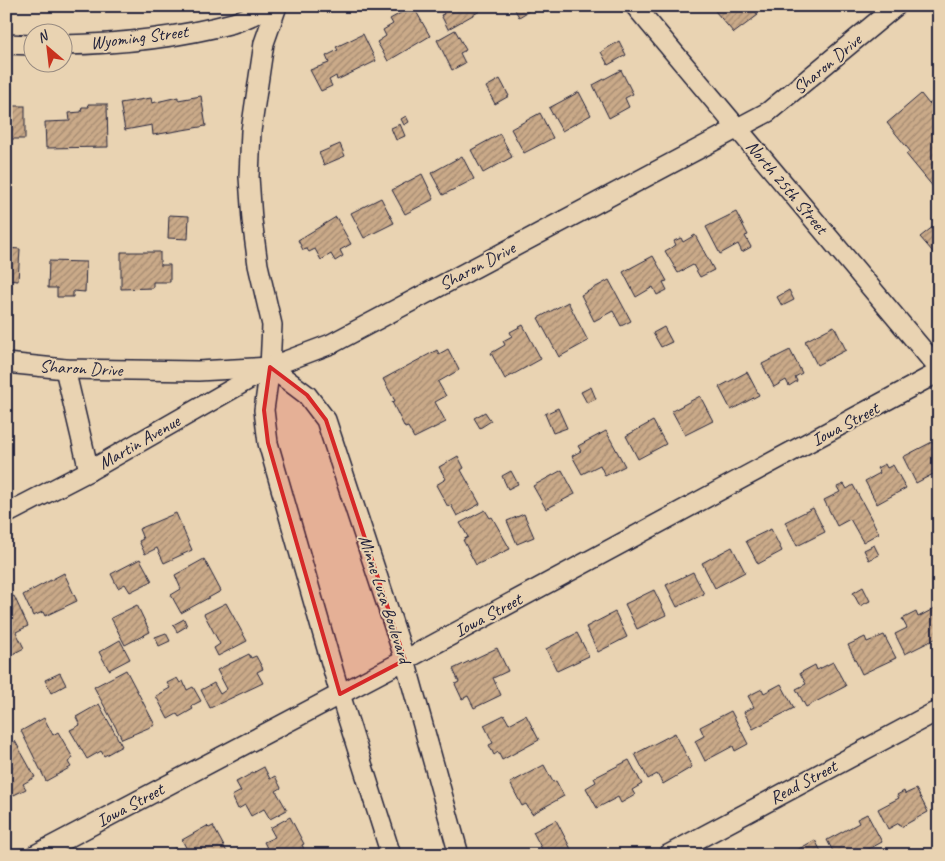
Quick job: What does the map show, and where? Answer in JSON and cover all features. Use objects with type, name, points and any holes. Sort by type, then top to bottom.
[{"type":"street","name":"Wyoming Street","points":[[72,45],[104,44],[164,37],[235,22],[272,6]]},
{"type":"street","points":[[277,6],[264,43],[251,131],[249,177],[258,265],[272,325],[270,367],[264,410],[268,443],[340,694],[391,855]]},
{"type":"street","name":"North 25th Street","points":[[635,6],[939,371]]},
{"type":"street","name":"Sharon Drive","points":[[6,363],[64,369],[198,371],[270,367],[331,344],[768,112],[896,6]]},
{"type":"street","points":[[6,44],[22,45]]},
{"type":"street","name":"Martin Avenue","points":[[6,514],[89,471],[270,367]]},
{"type":"street","name":"Minne Lusa Boulevard","points":[[270,367],[306,395],[326,420],[405,660],[459,855]]},
{"type":"street","points":[[64,369],[89,471]]},
{"type":"street","name":"Iowa Street","points":[[35,855],[405,660],[939,371]]},
{"type":"street","name":"Read Street","points":[[668,855],[939,710]]},
{"type":"highlighted area","points":[[270,367],[307,395],[326,420],[405,660],[340,694],[268,443],[264,410]]},
{"type":"building","points":[[413,6],[430,36],[388,61],[377,42],[386,36],[383,30],[393,24],[390,19]]},
{"type":"building","points":[[440,6],[478,6],[480,11],[448,29],[441,15],[444,14]]},
{"type":"building","points":[[513,6],[537,6],[519,17]]},
{"type":"building","points":[[721,6],[750,6],[758,15],[734,33],[715,11]]},
{"type":"building","points":[[455,30],[466,50],[460,53],[465,63],[452,70],[437,40]]},
{"type":"building","points":[[363,34],[376,61],[337,80],[336,76],[329,80],[332,86],[321,91],[310,70],[329,63],[326,56],[338,50],[336,47]]},
{"type":"building","points":[[619,41],[626,55],[608,65],[601,52]]},
{"type":"building","points":[[621,70],[633,94],[625,98],[629,107],[609,118],[593,85]]},
{"type":"building","points":[[500,79],[509,96],[495,104],[486,87]]},
{"type":"building","points":[[579,92],[591,115],[562,131],[549,108]]},
{"type":"building","points":[[921,94],[929,104],[939,96],[939,194],[906,154],[910,151],[887,123]]},
{"type":"building","points":[[201,96],[206,126],[153,135],[152,125],[125,130],[120,103],[151,98],[152,103],[178,97],[178,100]]},
{"type":"building","points":[[88,104],[107,104],[108,147],[46,148],[45,122],[70,121],[69,113],[81,112],[82,107],[89,107]]},
{"type":"building","points":[[6,106],[25,106],[25,139],[6,139]]},
{"type":"building","points":[[540,113],[553,138],[524,153],[511,129]]},
{"type":"building","points":[[406,116],[409,122],[404,125],[401,119]]},
{"type":"building","points":[[400,124],[405,136],[396,140],[391,128]]},
{"type":"building","points":[[500,134],[512,157],[483,173],[471,150]]},
{"type":"building","points":[[340,144],[345,156],[324,165],[319,153]]},
{"type":"building","points":[[462,156],[474,179],[443,195],[431,173]]},
{"type":"building","points":[[422,174],[434,199],[405,214],[392,190]]},
{"type":"building","points":[[381,198],[394,223],[364,238],[351,213]]},
{"type":"building","points":[[736,212],[748,235],[745,236],[751,247],[742,252],[738,244],[720,254],[706,227]]},
{"type":"building","points":[[169,215],[189,216],[188,239],[168,238]]},
{"type":"building","points":[[336,217],[351,244],[340,250],[343,256],[335,261],[331,254],[321,260],[315,249],[309,252],[307,249],[303,250],[298,240]]},
{"type":"building","points":[[939,222],[939,259],[920,237]]},
{"type":"building","points":[[695,235],[714,270],[700,277],[693,265],[678,273],[665,251],[676,245],[674,241],[681,238],[683,242]]},
{"type":"building","points":[[6,248],[20,249],[18,281],[6,280]]},
{"type":"building","points":[[121,252],[160,252],[160,265],[170,265],[170,282],[153,282],[153,288],[121,289]]},
{"type":"building","points":[[653,256],[667,281],[663,282],[667,290],[657,295],[653,287],[636,297],[623,272]]},
{"type":"building","points":[[49,261],[86,262],[85,292],[73,291],[73,297],[57,297],[57,288],[48,288]]},
{"type":"building","points":[[609,280],[631,321],[621,326],[613,311],[594,321],[581,295]]},
{"type":"building","points":[[789,290],[794,300],[782,306],[777,297]]},
{"type":"building","points":[[568,302],[588,341],[559,357],[538,318]]},
{"type":"building","points":[[523,325],[541,359],[505,379],[491,353],[505,345],[503,341],[512,336],[510,332]]},
{"type":"building","points":[[834,326],[846,350],[817,365],[805,341]]},
{"type":"building","points":[[664,327],[672,342],[661,347],[653,333]]},
{"type":"building","points":[[448,349],[459,370],[438,382],[446,396],[435,402],[446,422],[414,438],[408,427],[405,428],[392,402],[395,401],[383,379],[437,350],[439,354]]},
{"type":"building","points":[[790,350],[802,373],[795,377],[797,381],[789,386],[786,380],[774,387],[762,364]]},
{"type":"building","points":[[747,372],[759,395],[731,410],[719,387]]},
{"type":"building","points":[[591,387],[596,399],[587,403],[581,392]]},
{"type":"building","points":[[700,396],[713,421],[685,435],[672,411]]},
{"type":"building","points":[[558,408],[567,428],[553,433],[545,414]]},
{"type":"building","points":[[485,412],[491,421],[480,428],[474,418]]},
{"type":"building","points":[[653,421],[666,444],[638,459],[626,436]]},
{"type":"building","points":[[606,431],[625,466],[605,476],[600,465],[582,474],[572,456],[581,451],[578,446]]},
{"type":"building","points":[[932,442],[939,455],[939,471],[916,483],[903,457]]},
{"type":"building","points":[[458,456],[464,468],[461,470],[480,504],[457,516],[451,505],[448,507],[436,485],[446,479],[439,467]]},
{"type":"building","points":[[885,464],[887,468],[893,465],[906,488],[877,504],[865,481],[880,473],[877,468]]},
{"type":"building","points":[[562,470],[575,494],[546,509],[533,486]]},
{"type":"building","points":[[511,471],[518,484],[508,489],[502,476]]},
{"type":"building","points":[[844,484],[847,489],[853,485],[879,533],[863,542],[850,519],[837,526],[824,500],[840,492],[837,487]]},
{"type":"building","points":[[813,508],[825,532],[797,546],[785,522]]},
{"type":"building","points":[[485,510],[490,518],[492,517],[510,549],[476,565],[463,540],[468,537],[460,523]]},
{"type":"building","points":[[176,513],[192,550],[164,563],[157,548],[145,554],[139,541],[143,539],[139,529]]},
{"type":"building","points":[[524,514],[534,537],[517,544],[507,521]]},
{"type":"building","points":[[771,529],[782,551],[758,564],[746,541]]},
{"type":"building","points":[[874,545],[879,555],[869,560],[864,550]]},
{"type":"building","points":[[732,547],[745,572],[715,588],[702,563]]},
{"type":"building","points":[[140,559],[152,581],[130,592],[125,584],[118,588],[111,574]]},
{"type":"building","points":[[204,559],[221,591],[181,613],[171,595],[181,589],[175,575]]},
{"type":"building","points":[[693,572],[704,594],[677,607],[666,585]]},
{"type":"building","points":[[64,573],[77,601],[45,616],[43,612],[33,616],[23,595]]},
{"type":"building","points":[[863,587],[870,601],[860,606],[853,593]]},
{"type":"building","points":[[654,590],[666,615],[637,629],[625,604]]},
{"type":"building","points":[[14,596],[28,626],[16,632],[24,648],[9,656],[6,650],[6,599]]},
{"type":"building","points":[[226,603],[247,641],[218,656],[214,648],[220,644],[204,614]]},
{"type":"building","points":[[137,605],[150,632],[125,645],[111,618]]},
{"type":"building","points":[[937,607],[939,637],[905,654],[895,634],[907,628],[902,619],[916,612],[918,617]]},
{"type":"building","points":[[615,612],[627,637],[598,652],[586,627]]},
{"type":"building","points":[[184,619],[187,626],[177,632],[173,625]]},
{"type":"building","points":[[166,633],[170,641],[159,646],[155,637]]},
{"type":"building","points":[[577,633],[589,656],[557,671],[546,649]]},
{"type":"building","points":[[884,635],[896,658],[862,674],[848,645],[865,637],[867,642]]},
{"type":"building","points":[[120,640],[130,659],[109,670],[99,652]]},
{"type":"building","points":[[497,648],[508,671],[493,678],[501,695],[474,708],[468,696],[462,699],[455,684],[459,682],[453,669]]},
{"type":"building","points":[[249,654],[251,658],[256,656],[263,669],[257,672],[263,683],[210,708],[201,690],[214,683],[220,694],[227,689],[217,670]]},
{"type":"building","points":[[833,662],[846,686],[806,707],[796,689],[806,684],[800,673],[815,665],[817,670]]},
{"type":"building","points":[[126,670],[155,725],[122,739],[94,687]]},
{"type":"building","points":[[60,673],[66,685],[51,693],[45,680]]},
{"type":"building","points":[[177,678],[180,683],[183,681],[187,690],[193,687],[201,701],[191,706],[193,709],[179,717],[177,714],[168,719],[156,696],[170,688],[167,683]]},
{"type":"building","points":[[781,684],[794,708],[753,729],[744,712],[754,707],[748,696],[762,689],[764,693]]},
{"type":"building","points":[[99,704],[122,746],[104,756],[101,751],[87,759],[70,730],[80,725],[76,717]]},
{"type":"building","points":[[731,711],[748,744],[735,751],[733,746],[705,761],[695,741],[704,736],[700,727]]},
{"type":"building","points":[[504,715],[509,724],[526,715],[539,740],[502,760],[498,752],[494,755],[489,745],[493,743],[484,725]]},
{"type":"building","points":[[44,718],[53,735],[58,732],[73,758],[68,762],[71,767],[46,781],[21,731]]},
{"type":"building","points":[[675,733],[692,767],[663,784],[657,774],[648,779],[635,754]]},
{"type":"building","points":[[6,737],[10,744],[15,741],[35,777],[23,784],[26,789],[6,799]]},
{"type":"building","points":[[629,760],[642,784],[632,790],[635,795],[621,803],[618,797],[597,808],[586,788],[596,782],[594,778]]},
{"type":"building","points":[[544,765],[553,782],[556,781],[564,796],[532,814],[526,804],[522,806],[510,783]]},
{"type":"building","points":[[264,767],[270,779],[275,776],[281,788],[276,791],[287,810],[270,819],[264,809],[251,816],[245,805],[238,809],[232,796],[241,791],[236,782]]},
{"type":"building","points":[[916,789],[928,812],[901,827],[899,823],[888,829],[878,809],[899,798],[897,795],[904,791],[905,794]]},
{"type":"building","points":[[867,814],[882,842],[858,855],[835,855],[827,840],[859,823],[857,819]]},
{"type":"building","points":[[290,817],[304,844],[302,845],[307,855],[264,855],[269,852],[264,842],[275,837],[270,828]]},
{"type":"building","points":[[556,820],[573,853],[570,855],[545,855],[533,832]]},
{"type":"building","points":[[207,826],[209,828],[213,826],[227,852],[221,855],[190,855],[182,840]]},
{"type":"building","points":[[815,840],[823,855],[788,855]]},
{"type":"building","points":[[175,848],[179,855],[163,855]]}]
